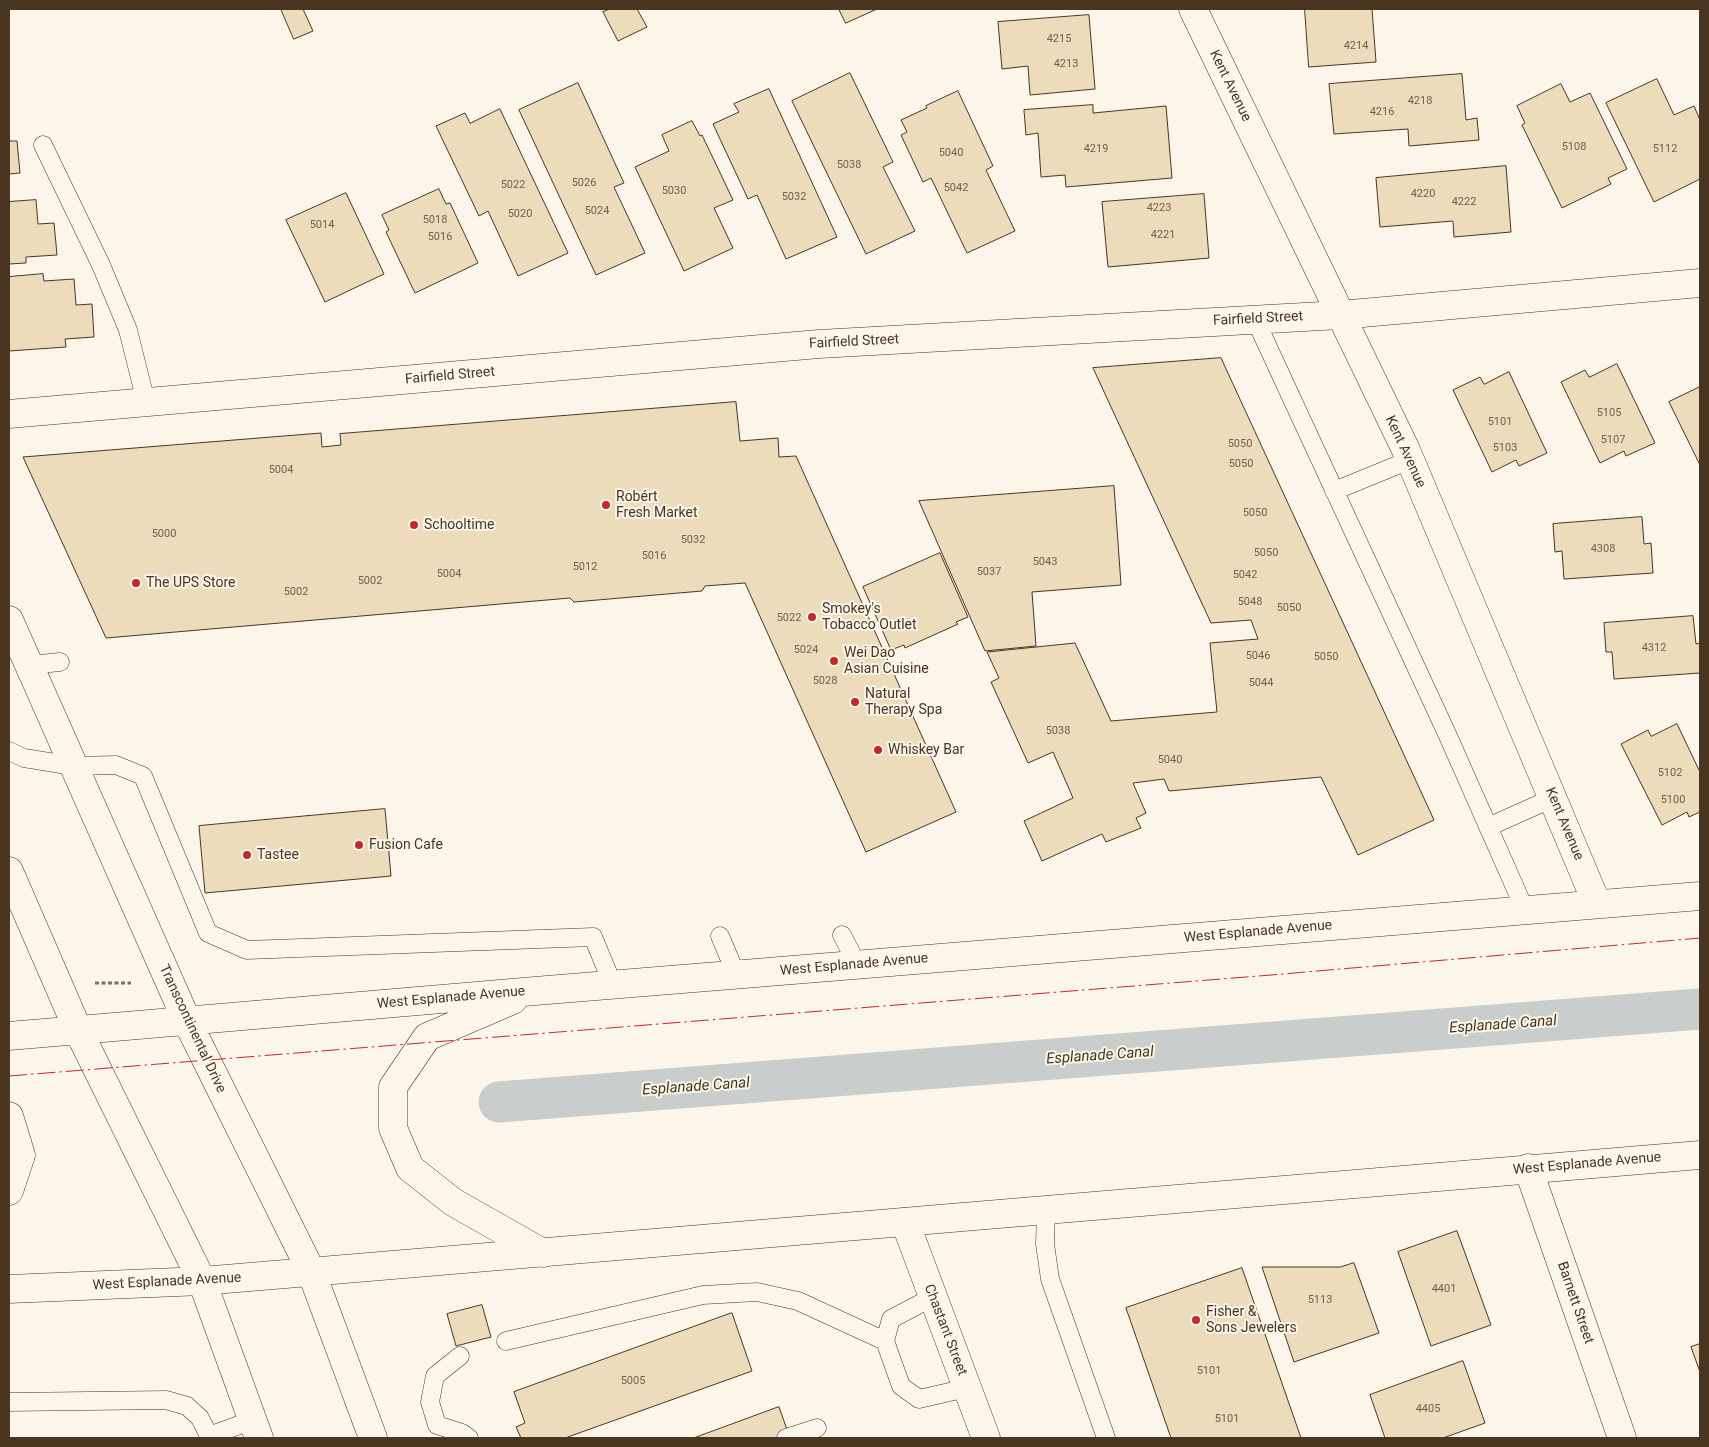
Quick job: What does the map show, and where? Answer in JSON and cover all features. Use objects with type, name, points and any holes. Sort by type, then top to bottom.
[{"type":"street","name":"Kent Avenue","points":[[1193,9],[1410,460],[1597,904]]},
{"type":"street","name":"Fairfield Street","points":[[9,414],[819,344],[1340,315],[1700,282]]},
{"type":"street","name":"Transcontinental Drive","points":[[9,620],[19,650],[74,766],[187,1021],[311,1271],[373,1438]]},
{"type":"street","points":[[9,871],[78,1030],[202,1281],[256,1429]]},
{"type":"street","name":"West Esplanade Avenue","points":[[9,1036],[612,984],[1700,896]]},
{"type":"street","points":[[535,991],[427,1037],[393,1087],[393,1128],[410,1168],[453,1202],[542,1253]]},
{"type":"street","points":[[9,1116],[21,1155],[9,1191]]},
{"type":"street","name":"West Esplanade Avenue","points":[[9,1289],[202,1281],[1700,1155]]},
{"type":"street","name":"Barnett Street","points":[[1528,1168],[1622,1438]]},
{"type":"street","name":"Chastant Street","points":[[904,1222],[986,1438]]},
{"type":"lane","points":[[43,145],[101,265],[128,330],[146,402]]},
{"type":"lane","points":[[1255,319],[1525,910]]},
{"type":"lane","points":[[1334,491],[1410,460]]},
{"type":"lane","points":[[19,650],[60,662]]},
{"type":"lane","points":[[9,751],[24,758],[74,766],[116,765],[142,776],[208,933],[247,950],[593,937],[612,984]]},
{"type":"lane","points":[[1488,826],[1552,798]]},
{"type":"lane","points":[[842,935],[857,964]]},
{"type":"lane","points":[[720,936],[736,974]]},
{"type":"lane","points":[[1046,1210],[1045,1244],[1050,1279],[1106,1438]]},
{"type":"lane","points":[[506,1341],[703,1295],[757,1292],[798,1301],[884,1341]]},
{"type":"lane","points":[[933,1297],[891,1319],[884,1341],[901,1386],[919,1399],[967,1388]]},
{"type":"lane","points":[[460,1356],[434,1376],[430,1402],[437,1425],[462,1433],[468,1438]]},
{"type":"lane","points":[[9,1402],[166,1400],[187,1406],[200,1418],[209,1437],[256,1429]]},
{"type":"lane","points":[[786,1438],[817,1428]]},
{"type":"path","points":[[91,983],[137,983]]},
{"type":"building","points":[[281,9],[303,9],[313,31],[294,39]]},
{"type":"building","points":[[610,9],[637,9],[647,27],[618,41],[603,12]]},
{"type":"building","points":[[839,9],[877,9],[846,23]]},
{"type":"building","points":[[1305,9],[1372,9],[1376,62],[1309,67]]},
{"type":"building","points":[[1089,15],[1095,89],[1030,95],[1028,66],[1002,69],[998,22]]},
{"type":"building","points":[[850,73],[893,162],[883,167],[915,231],[866,254],[792,101]]},
{"type":"building","points":[[1462,74],[1466,120],[1477,118],[1479,140],[1409,146],[1408,129],[1334,134],[1329,84]]},
{"type":"building","points":[[1657,79],[1674,115],[1694,106],[1700,120],[1700,179],[1654,202],[1606,103]]},
{"type":"building","points":[[578,83],[624,183],[614,187],[645,253],[596,275],[519,110]]},
{"type":"building","points":[[1561,84],[1570,102],[1590,93],[1627,169],[1608,178],[1611,184],[1562,208],[1522,125],[1525,123],[1517,106]]},
{"type":"building","points":[[769,89],[837,237],[786,259],[757,195],[748,199],[713,124],[739,112],[734,104]]},
{"type":"building","points":[[958,91],[993,166],[986,170],[1015,231],[967,253],[931,178],[923,182],[901,135],[907,132],[901,120]]},
{"type":"building","points":[[1093,105],[1093,113],[1166,106],[1172,178],[1066,187],[1065,175],[1041,177],[1038,133],[1026,135],[1024,110]]},
{"type":"building","points":[[500,109],[568,253],[518,276],[488,211],[479,216],[436,126],[465,113],[470,123]]},
{"type":"building","points":[[692,121],[700,136],[702,135],[733,200],[714,208],[733,248],[684,271],[635,167],[669,151],[662,135]]},
{"type":"building","points":[[9,141],[17,141],[20,173],[9,174]]},
{"type":"building","points":[[1506,166],[1511,232],[1454,237],[1453,221],[1380,227],[1376,178]]},
{"type":"building","points":[[439,189],[446,204],[450,203],[478,263],[415,293],[386,232],[389,230],[382,215]]},
{"type":"building","points":[[346,193],[384,274],[325,302],[286,220]]},
{"type":"building","points":[[1204,194],[1209,258],[1108,267],[1102,202]]},
{"type":"building","points":[[36,200],[38,224],[54,223],[57,255],[26,257],[26,263],[9,264],[9,202]]},
{"type":"building","points":[[43,274],[44,281],[74,279],[76,305],[92,304],[94,337],[65,339],[66,347],[9,351],[9,277]]},
{"type":"building","points":[[1221,358],[1434,820],[1358,855],[1321,777],[1169,791],[1164,779],[1133,783],[1146,813],[1136,818],[1141,828],[1106,842],[1102,834],[1042,861],[1024,821],[1073,798],[1053,752],[1028,763],[991,682],[999,678],[987,652],[1075,643],[1111,721],[1217,712],[1210,643],[1258,639],[1251,620],[1211,623],[1093,368]]},
{"type":"building","points":[[1617,364],[1655,443],[1626,456],[1624,451],[1600,463],[1561,382],[1585,370],[1589,377]]},
{"type":"building","points":[[1509,372],[1547,453],[1519,466],[1516,460],[1492,472],[1453,390],[1480,377],[1484,384]]},
{"type":"building","points":[[1700,387],[1700,465],[1669,402]]},
{"type":"building","points":[[736,402],[740,441],[778,438],[779,457],[796,456],[956,812],[866,852],[745,583],[705,586],[702,591],[574,602],[570,598],[106,638],[23,457],[321,433],[322,447],[341,445],[340,434]]},
{"type":"building","points":[[1114,486],[1121,585],[1032,592],[1036,646],[985,651],[919,501]]},
{"type":"building","points":[[1642,517],[1644,544],[1651,543],[1653,573],[1564,579],[1562,551],[1555,552],[1553,524]]},
{"type":"building","points":[[940,553],[968,617],[956,622],[958,624],[905,648],[904,645],[891,650],[863,587]]},
{"type":"building","points":[[1693,616],[1696,644],[1700,643],[1700,673],[1614,679],[1612,652],[1606,652],[1604,623]]},
{"type":"building","points":[[1677,724],[1700,772],[1700,812],[1689,817],[1687,812],[1662,825],[1621,744],[1648,730],[1651,736]]},
{"type":"building","points":[[385,809],[391,876],[205,893],[199,826]]},
{"type":"building","points":[[1457,1231],[1491,1325],[1431,1346],[1398,1252]]},
{"type":"building","points":[[1354,1263],[1379,1333],[1294,1362],[1262,1267],[1340,1267]]},
{"type":"building","points":[[1242,1268],[1301,1438],[1171,1438],[1126,1308]]},
{"type":"building","points":[[482,1305],[491,1337],[456,1346],[447,1314]]},
{"type":"building","points":[[732,1313],[752,1371],[565,1438],[521,1438],[516,1427],[525,1423],[514,1392]]},
{"type":"building","points":[[1700,1344],[1700,1372],[1691,1347]]},
{"type":"building","points":[[1463,1361],[1485,1423],[1443,1438],[1385,1438],[1370,1395]]},
{"type":"building","points":[[779,1407],[790,1438],[694,1438]]},
{"type":"waterway","name":"Esplanade Canal","points":[[499,1102],[1700,1009]]},
{"type":"power","points":[[9,1076],[1271,975],[1700,938]]},
{"type":"place","name":"Robért Fresh Market","points":[[606,505]]},
{"type":"place","name":"Schooltime","points":[[414,525]]},
{"type":"place","name":"The UPS Store","points":[[136,583]]},
{"type":"place","name":"Smokey's Tobacco Outlet","points":[[812,617]]},
{"type":"place","name":"Wei Dao Asian Cuisine","points":[[834,661]]},
{"type":"place","name":"Natural Therapy Spa","points":[[855,702]]},
{"type":"place","name":"Whiskey Bar","points":[[878,750]]},
{"type":"place","name":"Fusion Cafe","points":[[359,845]]},
{"type":"place","name":"Tastee","points":[[247,855]]},
{"type":"place","name":"Fisher & Sons Jewelers","points":[[1196,1320]]}]
